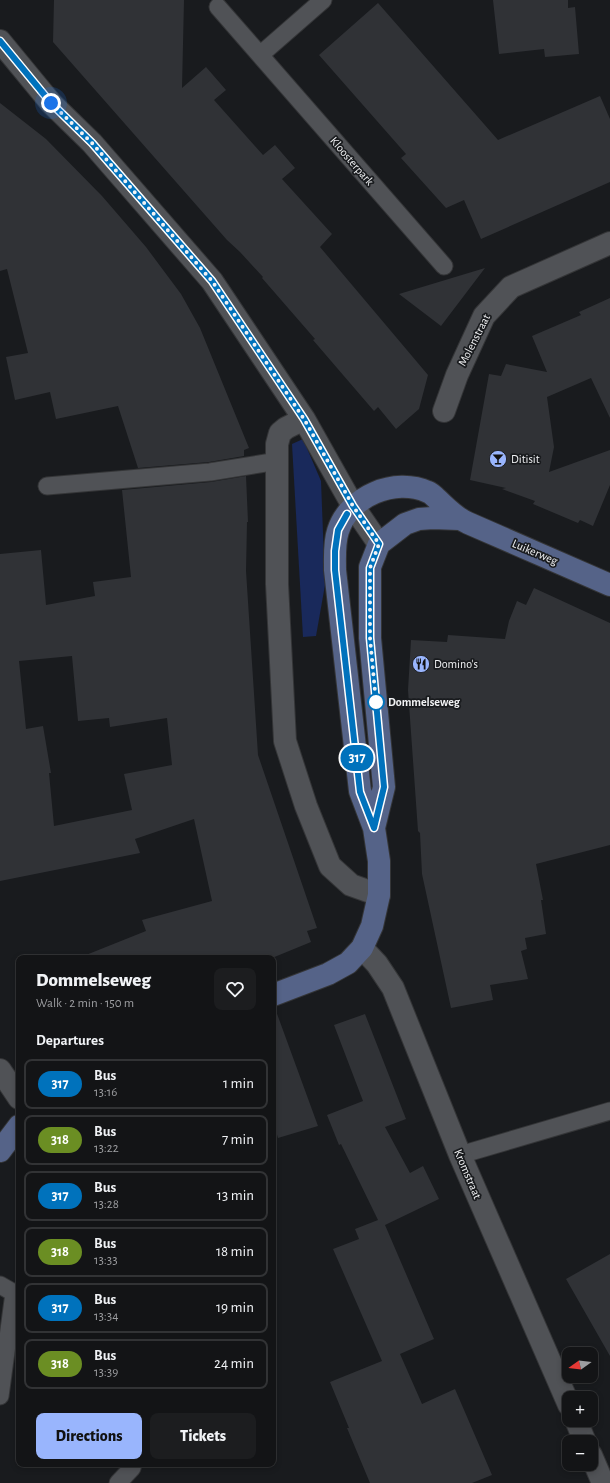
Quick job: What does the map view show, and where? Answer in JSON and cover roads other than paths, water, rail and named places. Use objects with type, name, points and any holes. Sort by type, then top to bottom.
[{"type":"street","points":[[0,41],[51,103],[92,143],[212,281],[304,419],[353,506],[379,544],[370,568],[370,638],[384,787],[374,828]]},
{"type":"street","name":"Molenstraat","points":[[444,411],[457,375],[484,316],[511,287],[610,243]]},
{"type":"street","points":[[304,419],[286,428],[280,433],[277,444],[277,584],[285,741],[306,806],[330,866],[351,885],[379,896]]},
{"type":"street","name":"Luikerweg","points":[[353,506],[367,496],[380,490],[400,487],[416,488],[429,492],[459,519],[610,585]]},
{"type":"street","points":[[276,994],[328,974],[348,963],[362,948],[372,926],[379,896],[379,861],[374,828],[360,792],[335,570],[335,551],[338,530],[353,506]]},
{"type":"street","name":"Luikerweg","points":[[379,544],[405,524],[419,519],[459,519]]},
{"type":"street","name":"Kromstraat","points":[[362,948],[377,964],[393,988],[460,1155],[563,1391]]},
{"type":"street","points":[[0,1070],[16,1094]]},
{"type":"street","points":[[0,1151],[16,1130]]},
{"type":"street","points":[[598,1471],[603,1483]]},
{"type":"lane","points":[[260,55],[322,0]]},
{"type":"lane","name":"Kloosterpark","points":[[218,7],[444,266]]},
{"type":"lane","points":[[47,486],[210,472],[278,461]]},
{"type":"lane","points":[[460,1155],[610,1111]]},
{"type":"lane","points":[[0,1396],[11,1289]]},
{"type":"lane","points":[[118,1483],[132,1467]]},
{"type":"place","name":"Ditisit","points":[[498,459]]},
{"type":"place","name":"Domino's","points":[[421,664]]},
{"type":"place","name":"Dommelseweg","points":[[376,702]]}]
